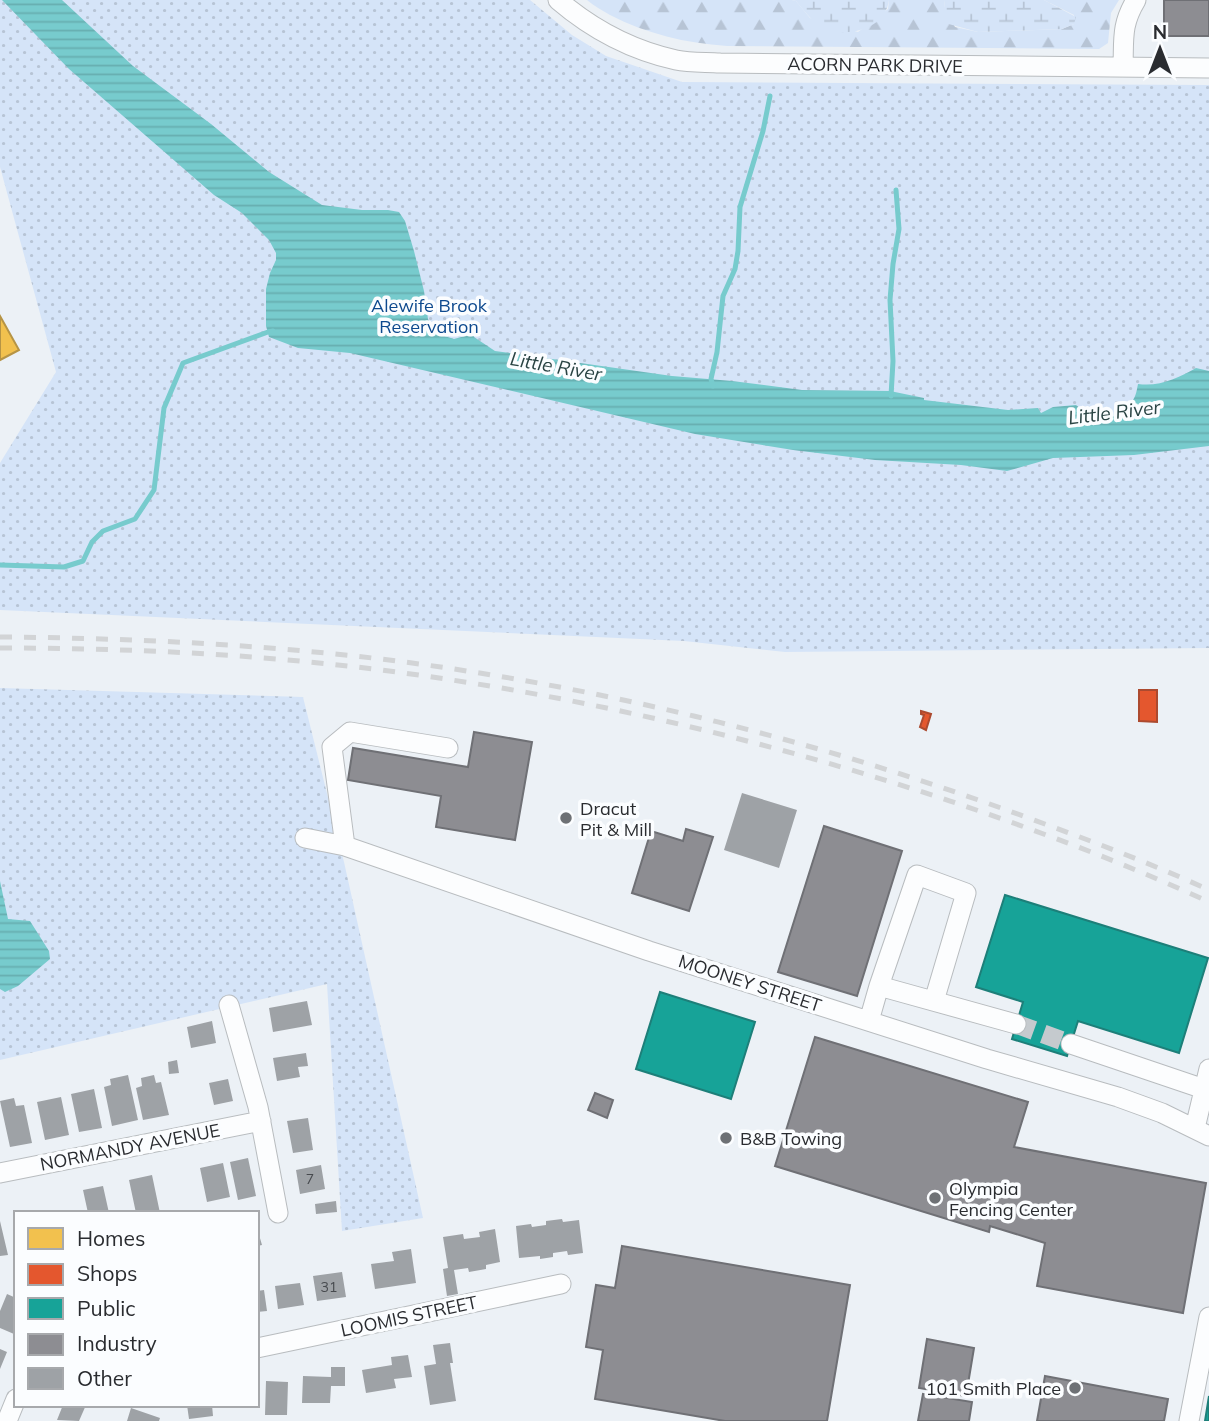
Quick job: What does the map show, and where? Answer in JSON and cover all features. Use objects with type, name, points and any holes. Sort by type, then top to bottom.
[{"type":"street","name":"ACORN PARK DRIVE","points":[[558,0],[578,18],[607,36],[643,51],[678,60],[720,63],[1209,68]]},
{"type":"street","points":[[1123,67],[1124,26],[1136,0]]},
{"type":"street","points":[[345,846],[332,747],[350,732],[448,748]]},
{"type":"street","name":"MOONEY STREET","points":[[305,838],[345,846],[649,951],[986,1059],[1118,1097],[1202,1132]]},
{"type":"street","points":[[869,1021],[917,875],[966,893],[934,1001]]},
{"type":"street","points":[[879,986],[1016,1024]]},
{"type":"street","points":[[229,1006],[261,1121],[278,1213]]},
{"type":"street","points":[[1071,1044],[1204,1089]]},
{"type":"street","points":[[1202,1132],[1204,1089],[1209,1069]]},
{"type":"street","name":"NORMANDY AVENUE","points":[[0,1173],[261,1121]]},
{"type":"street","name":"LOOMIS STREET","points":[[259,1348],[561,1284]]},
{"type":"street","points":[[1189,1421],[1205,1360],[1209,1317]]},
{"type":"street","points":[[7,1421],[14,1404]]},
{"type":"green space","name":"Alewife Brook Reservation","points":[[0,0],[530,0],[572,35],[606,56],[682,82],[1209,85],[1209,648],[785,652],[684,641],[0,610],[0,463],[56,372],[0,167]]},
{"type":"green space","points":[[587,0],[792,0],[796,1],[810,18],[858,32],[888,9],[889,0],[945,0],[944,8],[955,27],[978,32],[1062,29],[1074,24],[1074,15],[1044,0],[1119,0],[1111,13],[1108,43],[1099,49],[711,45],[681,40],[638,27],[610,15]]},
{"type":"green space","points":[[792,0],[889,0],[884,14],[867,28],[853,32],[836,32],[828,31],[819,25]]},
{"type":"green space","points":[[945,0],[1044,0],[1076,17],[1074,24],[1062,29],[978,32],[945,23]]},
{"type":"green space","points":[[0,688],[303,697],[344,862],[423,1218],[342,1231],[327,984],[0,1060]]},
{"type":"water","name":"Little River","points":[[2,0],[62,0],[133,66],[211,124],[269,172],[322,205],[399,212],[405,221],[414,251],[428,319],[435,333],[454,339],[472,334],[495,351],[672,376],[802,390],[890,391],[924,400],[1008,410],[1038,408],[1041,413],[1053,407],[1076,405],[1091,414],[1106,418],[1114,417],[1127,408],[1135,397],[1138,384],[1161,383],[1196,368],[1209,371],[1209,446],[1134,455],[1053,458],[1007,471],[961,465],[875,460],[695,434],[350,353],[298,348],[269,337],[266,326],[266,289],[276,260],[276,253],[269,240],[242,213],[214,195],[69,69]]},
{"type":"water","points":[[0,881],[8,919],[30,921],[49,951],[50,959],[18,986],[5,992],[0,989]]},
{"type":"building: Homes","points":[[0,316],[19,350],[0,360]]},
{"type":"building: Shops","points":[[1139,690],[1157,690],[1157,722],[1139,721]]},
{"type":"building: Shops","points":[[921,711],[931,714],[926,730],[920,727],[924,715]]},
{"type":"building: Public","points":[[1005,895],[1208,958],[1179,1053],[1078,1021],[1067,1056],[1012,1039],[1023,1002],[976,987]]},
{"type":"building: Public","points":[[660,992],[755,1022],[731,1099],[636,1069]]},
{"type":"building: Public","points":[[1209,1396],[1209,1421],[1205,1421]]},
{"type":"building: Industry","points":[[1164,0],[1209,0],[1209,36],[1164,36]]},
{"type":"building: Industry","points":[[474,732],[532,742],[515,840],[436,827],[441,796],[348,780],[353,748],[468,767]]},
{"type":"building: Industry","points":[[824,826],[902,851],[857,996],[778,972]]},
{"type":"building: Industry","points":[[686,829],[713,837],[689,911],[632,893],[651,831],[683,841]]},
{"type":"building: Industry","points":[[815,1037],[1028,1102],[1014,1147],[1206,1183],[1183,1313],[1037,1286],[1045,1243],[990,1226],[989,1232],[775,1166]]},
{"type":"building: Industry","points":[[595,1093],[613,1100],[607,1118],[588,1110]]},
{"type":"building: Industry","points":[[622,1246],[850,1285],[827,1421],[725,1421],[595,1399],[603,1350],[586,1347],[596,1285],[615,1288]]},
{"type":"building: Industry","points":[[927,1339],[974,1348],[966,1396],[919,1388]]},
{"type":"building: Industry","name":"101 Smith Place","points":[[1045,1376],[1168,1399],[1164,1421],[1037,1421]]},
{"type":"building: Industry","points":[[923,1394],[972,1402],[969,1421],[918,1421]]},
{"type":"building: Other","points":[[742,793],[797,810],[779,868],[724,850]]},
{"type":"building: Other","points":[[307,1001],[312,1025],[273,1032],[269,1008]]},
{"type":"building: Other","points":[[212,1021],[216,1043],[191,1048],[187,1027]]},
{"type":"building: Other","points":[[306,1053],[308,1066],[298,1067],[300,1077],[277,1081],[273,1058]]},
{"type":"building: Other","points":[[177,1060],[179,1073],[169,1074],[168,1062]]},
{"type":"building: Other","points":[[128,1075],[138,1120],[112,1126],[104,1087],[111,1085],[110,1079]]},
{"type":"building: Other","points":[[154,1075],[156,1083],[161,1082],[169,1115],[143,1120],[136,1088],[142,1086],[141,1078]]},
{"type":"building: Other","points":[[228,1079],[233,1101],[214,1105],[209,1083]]},
{"type":"building: Other","points":[[94,1089],[102,1128],[79,1132],[71,1094]]},
{"type":"building: Other","points":[[61,1097],[69,1135],[45,1140],[37,1102]]},
{"type":"building: Other","points":[[14,1098],[16,1106],[24,1105],[32,1143],[10,1147],[0,1101]]},
{"type":"building: Other","points":[[308,1118],[313,1150],[293,1153],[287,1121]]},
{"type":"building: Other","points":[[248,1158],[256,1196],[238,1200],[230,1162]]},
{"type":"building: Other","points":[[223,1163],[230,1197],[207,1202],[200,1168]]},
{"type":"building: Other","points":[[321,1165],[325,1189],[300,1194],[296,1170]]},
{"type":"building: Other","points":[[152,1175],[160,1211],[136,1211],[129,1180]]},
{"type":"building: Other","points":[[103,1186],[109,1211],[88,1211],[83,1190]]},
{"type":"building: Other","points":[[336,1201],[337,1212],[316,1214],[315,1204]]},
{"type":"building: Other","points":[[562,1219],[563,1222],[579,1220],[583,1253],[568,1255],[567,1251],[540,1259],[540,1256],[519,1258],[516,1226],[546,1225],[546,1221]]},
{"type":"building: Other","points":[[0,1221],[8,1255],[0,1256]]},
{"type":"building: Other","points":[[495,1229],[500,1262],[486,1265],[486,1269],[469,1272],[468,1268],[454,1270],[458,1294],[447,1296],[443,1269],[448,1268],[443,1237],[463,1234],[464,1239],[480,1237],[479,1232]]},
{"type":"building: Other","points":[[411,1249],[416,1283],[375,1289],[371,1264],[394,1261],[392,1252]]},
{"type":"building: Other","points":[[342,1272],[346,1297],[317,1301],[313,1276]]},
{"type":"building: Other","points":[[300,1283],[304,1305],[278,1309],[275,1286]]},
{"type":"building: Other","points":[[264,1290],[267,1311],[259,1312],[259,1291]]},
{"type":"building: Other","points":[[7,1294],[14,1297],[14,1334],[0,1328],[0,1311]]},
{"type":"building: Other","points":[[450,1343],[456,1401],[430,1405],[424,1366],[436,1364],[433,1345]]},
{"type":"building: Other","points":[[0,1349],[7,1352],[0,1369]]},
{"type":"building: Other","points":[[408,1355],[412,1377],[394,1379],[396,1388],[366,1393],[362,1370],[392,1365],[391,1357]]},
{"type":"building: Other","points":[[331,1367],[345,1367],[345,1386],[331,1386],[330,1403],[302,1403],[303,1376],[331,1377]]},
{"type":"building: Other","points":[[266,1381],[288,1382],[287,1415],[265,1415]]},
{"type":"building: Other","points":[[62,1407],[85,1407],[79,1421],[57,1420]]},
{"type":"building: Other","points":[[187,1407],[212,1407],[213,1416],[189,1419]]},
{"type":"building: Other","points":[[131,1408],[160,1418],[159,1421],[127,1421]]},
{"type":"waterway","points":[[713,386],[711,379],[723,296],[735,269],[738,251],[740,207],[763,131],[770,96]]},
{"type":"waterway","points":[[891,396],[893,361],[890,300],[899,229],[896,190]]},
{"type":"waterway","points":[[0,565],[64,567],[83,561],[92,542],[103,531],[135,519],[154,490],[164,408],[183,363],[273,331]]},
{"type":"tunnel","points":[[1016,1024],[1071,1044]]},
{"type":"railway","points":[[0,637],[286,649],[463,670],[545,684],[706,719],[866,763],[1023,816],[1209,890]]},
{"type":"railway","points":[[0,648],[143,651],[286,660],[451,680],[591,705],[799,755],[935,796],[1074,845],[1209,902]]},
{"type":"place","name":"Dracut Pit & Mill","points":[[566,818]]},
{"type":"place","name":"B&B Towing","points":[[726,1138]]},
{"type":"place","name":"Olympia Fencing Center","points":[[935,1198]]},
{"type":"place","name":"101 Smith Place","points":[[1075,1388]]}]
